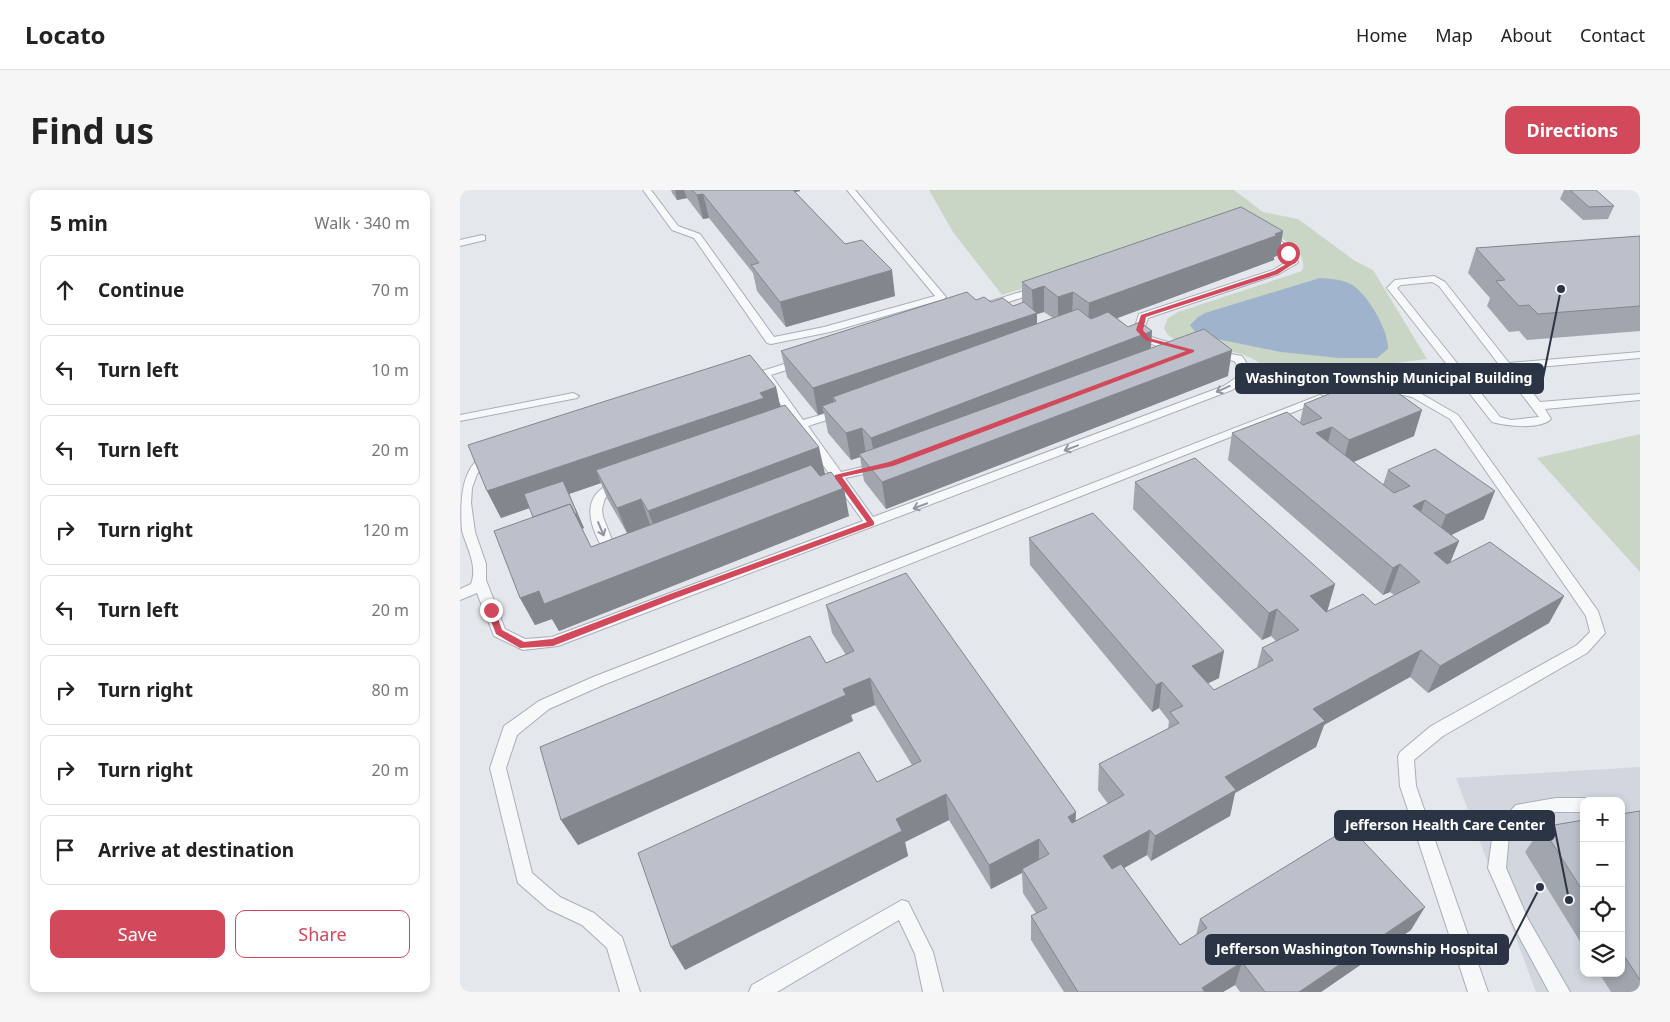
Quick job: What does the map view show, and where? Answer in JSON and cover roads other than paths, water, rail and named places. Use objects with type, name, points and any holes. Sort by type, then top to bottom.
[{"type":"lane","points":[[647,190],[675,228],[698,236],[772,341],[826,330],[941,297],[851,190]]},
{"type":"lane","points":[[1147,339],[1140,330],[1143,316],[1276,272],[1293,262],[1288,253],[1272,239],[1253,231]]},
{"type":"lane","points":[[460,243],[482,238]]},
{"type":"lane","points":[[1434,279],[1439,281],[1506,366],[1545,416],[1541,421],[1511,422],[1496,420],[1392,288],[1393,284],[1434,279]]},
{"type":"lane","points":[[982,312],[1056,284]]},
{"type":"lane","points":[[503,453],[484,459],[470,471],[464,494],[467,526],[480,566],[480,581],[499,632],[523,645],[553,642],[1228,388],[1242,378],[1244,367],[1238,358],[1197,352],[1147,339],[1128,337]]},
{"type":"lane","points":[[1174,358],[1197,352]]},
{"type":"lane","points":[[1506,366],[1640,355]]},
{"type":"lane","points":[[736,382],[811,359]]},
{"type":"lane","points":[[764,374],[872,523]]},
{"type":"lane","points":[[1359,386],[1366,384],[1401,389],[1431,400],[1454,417],[1593,615],[1598,632],[1582,649],[1437,731],[1406,757],[1408,786],[1478,992]]},
{"type":"lane","points":[[630,992],[615,943],[588,919],[554,903],[524,877],[498,768],[510,732],[544,704],[598,681],[1336,391]]},
{"type":"lane","points":[[460,418],[573,396]]},
{"type":"lane","points":[[1537,406],[1640,397]]},
{"type":"lane","points":[[775,432],[801,426],[856,407]]},
{"type":"lane","points":[[810,486],[838,476],[891,464]]},
{"type":"lane","points":[[628,482],[610,488],[598,498],[594,511],[608,546],[628,548]]},
{"type":"lane","points":[[460,595],[477,587],[480,581]]},
{"type":"lane","points":[[1560,992],[1522,925],[1497,868],[1501,832],[1522,810],[1556,805],[1580,805]]},
{"type":"lane","points":[[759,992],[902,908],[924,952],[932,992]]},
{"type":"water","points":[[1320,278],[1346,282],[1360,291],[1372,306],[1382,324],[1388,349],[1377,358],[1339,358],[1281,352],[1212,338],[1196,333],[1190,325],[1205,313]]},
{"type":"place","name":"Washington Township Municipal Building","points":[[1561,289]]},
{"type":"place","name":"Jefferson Washington Township Hospital","points":[[1540,887]]},
{"type":"place","name":"Jefferson Health Care Center","points":[[1569,900]]}]
